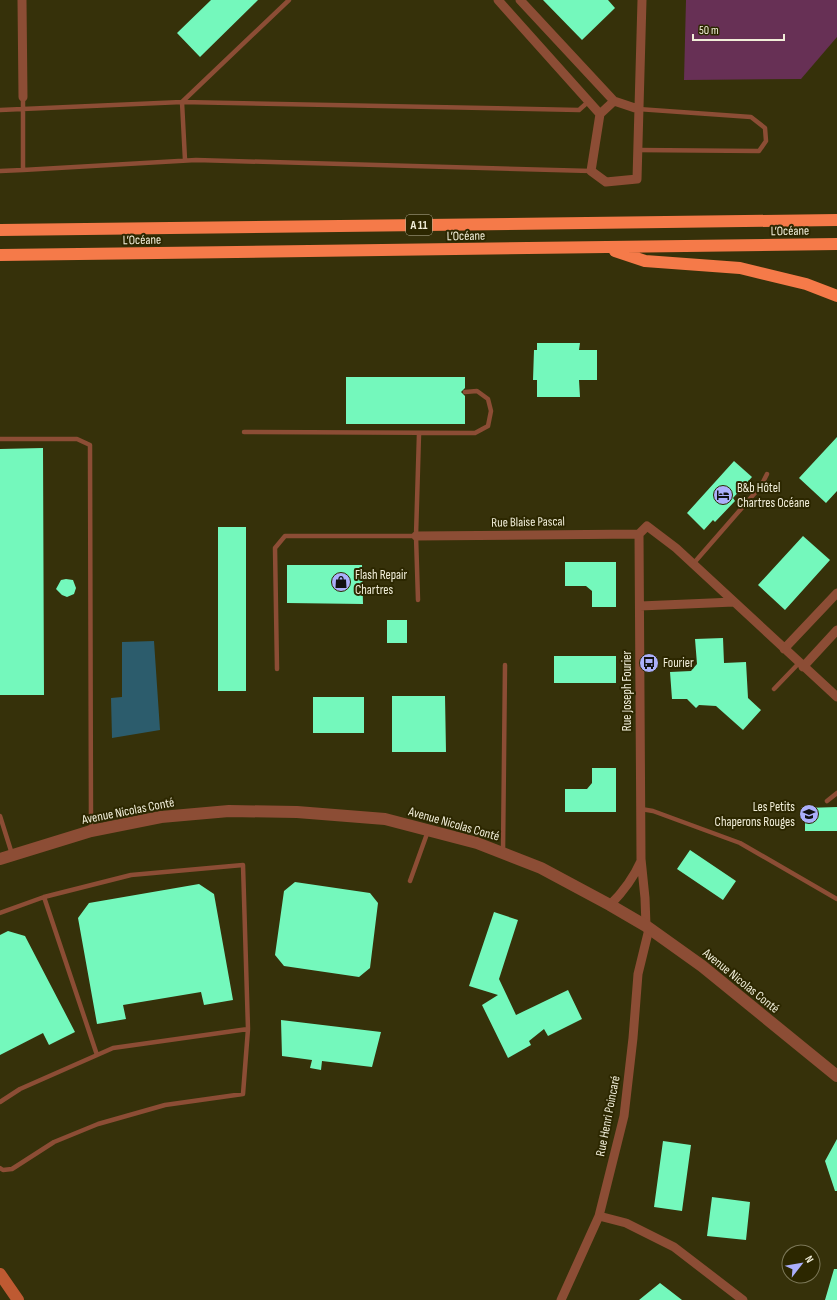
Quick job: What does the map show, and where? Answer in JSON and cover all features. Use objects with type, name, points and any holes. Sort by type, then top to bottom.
[{"type":"highway","name":"L’Océane","points":[[0,230],[837,220]]},
{"type":"highway","name":"L’Océane","points":[[0,255],[837,244]]},
{"type":"highway","points":[[607,248],[645,262],[740,268],[806,284],[837,296]]},
{"type":"main road","points":[[0,1274],[18,1300]]},
{"type":"street","points":[[22,0],[23,97]]},
{"type":"street","points":[[520,0],[614,101],[638,109]]},
{"type":"street","points":[[614,101],[600,114],[591,172],[606,182],[637,179],[642,0]]},
{"type":"street","points":[[503,2],[600,114]]},
{"type":"street","points":[[589,101],[602,88]]},
{"type":"street","points":[[639,534],[647,526],[693,564],[837,697]]},
{"type":"street","name":"Rue Blaise Pascal","points":[[416,536],[639,534]]},
{"type":"street","name":"Rue Joseph Fourier","points":[[639,534],[641,860],[647,928]]},
{"type":"street","points":[[784,649],[837,593]]},
{"type":"street","points":[[640,606],[734,602]]},
{"type":"street","points":[[801,665],[837,630]]},
{"type":"street","name":"Avenue Nicolas Conté","points":[[0,859],[91,831],[161,817],[229,811],[297,812],[385,819],[477,843],[540,868],[610,905],[647,928],[702,966],[837,1076]]},
{"type":"street","name":"Rue Joseph Fourier","points":[[610,905],[634,878],[641,860]]},
{"type":"street","name":"Rue Henri Poincaré","points":[[561,1300],[599,1216],[624,1116],[633,1038],[638,974],[647,928]]},
{"type":"street","points":[[599,1216],[626,1223],[674,1247],[743,1300]]},
{"type":"lane","points":[[185,160],[182,102],[289,0]]},
{"type":"lane","points":[[23,97],[23,170]]},
{"type":"lane","points":[[0,110],[182,102],[579,110],[589,101]]},
{"type":"lane","points":[[637,150],[759,152],[766,141],[765,128],[751,117],[638,109]]},
{"type":"lane","points":[[0,171],[185,160],[347,163],[591,172]]},
{"type":"lane","points":[[244,432],[418,434],[475,433],[488,426],[491,411],[488,399],[476,391],[465,392]]},
{"type":"lane","points":[[418,434],[416,536],[418,600]]},
{"type":"lane","points":[[0,439],[76,439],[90,445],[91,831]]},
{"type":"lane","points":[[693,564],[760,486],[767,474]]},
{"type":"lane","points":[[277,669],[275,548],[285,536],[416,536]]},
{"type":"lane","points":[[503,854],[506,665]]},
{"type":"lane","points":[[774,689],[801,665]]},
{"type":"lane","points":[[827,801],[837,793]]},
{"type":"lane","points":[[641,809],[653,811],[740,843],[837,899]]},
{"type":"lane","points":[[0,816],[12,855]]},
{"type":"lane","points":[[410,881],[428,831]]},
{"type":"lane","points":[[0,913],[44,897],[131,875],[243,865],[248,1029],[243,1094],[165,1105],[98,1124],[54,1142],[12,1170],[2,1170],[0,1168]]},
{"type":"lane","points":[[44,897],[97,1055]]},
{"type":"lane","points":[[0,1102],[20,1089],[113,1048],[248,1029]]},
{"type":"shaded area","points":[[686,0],[837,0],[837,37],[801,79],[684,80]]},
{"type":"water","points":[[154,641],[160,730],[112,738],[111,698],[122,697],[122,642]]},
{"type":"building","points":[[211,0],[258,0],[200,57],[177,33]]},
{"type":"building","points":[[543,0],[608,0],[615,8],[582,40]]},
{"type":"building","points":[[537,343],[580,343],[579,350],[597,350],[597,380],[579,380],[580,397],[537,397],[537,380],[533,380],[534,350],[537,350]]},
{"type":"building","points":[[346,377],[465,377],[465,388],[461,392],[465,396],[465,424],[346,424]]},
{"type":"building","points":[[837,437],[837,491],[826,503],[799,478]]},
{"type":"building","points":[[43,448],[44,695],[0,695],[0,449]]},
{"type":"building","points":[[734,461],[752,477],[733,498],[735,501],[715,522],[713,520],[704,530],[687,513]]},
{"type":"building","points":[[218,527],[246,527],[246,691],[218,691]]},
{"type":"building","points":[[803,536],[830,560],[785,610],[758,585]]},
{"type":"building","points":[[565,562],[616,562],[616,607],[592,607],[592,591],[586,586],[565,586]]},
{"type":"building","points":[[287,565],[362,565],[363,604],[287,603]]},
{"type":"building","points":[[61,580],[73,580],[76,588],[74,594],[67,597],[62,595],[56,589]]},
{"type":"building","points":[[387,620],[407,620],[407,643],[387,643]]},
{"type":"building","points":[[723,638],[724,663],[746,662],[748,698],[761,710],[743,730],[716,706],[699,705],[696,708],[687,699],[672,699],[670,672],[691,671],[697,664],[695,639]]},
{"type":"building","points":[[554,656],[616,656],[616,683],[554,683]]},
{"type":"building","points":[[392,696],[445,696],[446,752],[392,752]]},
{"type":"building","points":[[313,697],[364,697],[364,733],[313,733]]},
{"type":"building","points":[[592,768],[616,768],[616,812],[565,812],[565,789],[587,789],[592,783]]},
{"type":"building","points":[[837,807],[837,831],[805,831],[805,808]]},
{"type":"building","points":[[690,850],[736,881],[723,900],[677,869]]},
{"type":"building","points":[[295,882],[370,893],[378,903],[370,968],[359,977],[284,966],[275,955],[284,891]]},
{"type":"building","points":[[199,884],[214,894],[233,1000],[204,1005],[201,992],[123,1005],[126,1019],[97,1024],[78,918],[89,903]]},
{"type":"building","points":[[494,912],[518,920],[499,979],[516,1015],[568,990],[582,1019],[548,1036],[544,1029],[529,1041],[531,1045],[508,1058],[482,1005],[498,995],[469,986]]},
{"type":"building","points":[[8,931],[25,936],[75,1032],[49,1045],[43,1033],[0,1055],[0,935]]},
{"type":"building","points":[[281,1020],[381,1032],[372,1067],[322,1061],[321,1070],[310,1068],[312,1060],[282,1056]]},
{"type":"building","points":[[837,1139],[837,1191],[835,1191],[825,1161]]},
{"type":"building","points":[[663,1141],[691,1145],[682,1211],[654,1207]]},
{"type":"building","points":[[712,1197],[750,1202],[746,1240],[707,1236]]},
{"type":"building","points":[[834,1269],[837,1269],[837,1300],[825,1300]]},
{"type":"building","points":[[660,1283],[682,1300],[639,1300]]},
{"type":"place","name":"B&b Hôtel Chartres Océane","points":[[723,495]]},
{"type":"place","name":"Flash Repair Chartres","points":[[341,582]]},
{"type":"place","name":"Fourier","points":[[649,663]]},
{"type":"place","name":"Les Petits Chaperons Rouges","points":[[809,814]]}]
